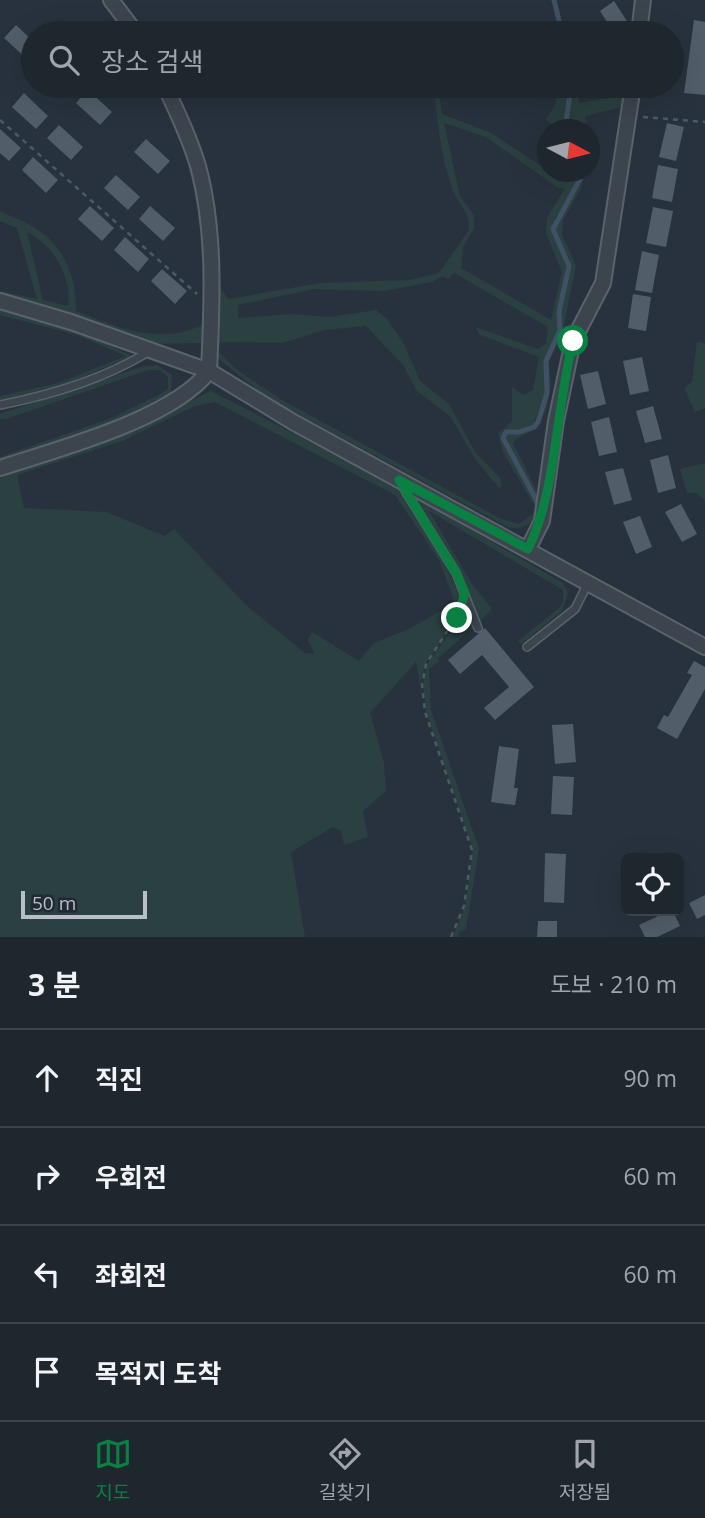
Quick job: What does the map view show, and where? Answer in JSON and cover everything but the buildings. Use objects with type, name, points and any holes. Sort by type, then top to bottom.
[{"type":"street","points":[[111,0],[127,21]]},
{"type":"street","points":[[640,21],[643,0]]},
{"type":"street","points":[[0,468],[114,428],[174,403],[200,383],[209,371],[211,307],[208,224],[198,167],[170,98]]},
{"type":"street","points":[[528,549],[542,521],[556,421],[573,341],[603,284],[631,98]]},
{"type":"street","points":[[0,300],[209,371],[399,480],[705,647]]},
{"type":"lane","points":[[0,405],[34,398],[122,367],[148,352]]},
{"type":"lane","points":[[399,480],[446,555],[465,593],[478,628]]},
{"type":"lane","points":[[527,648],[575,609],[588,583]]},
{"type":"path","points":[[629,115],[686,123],[705,122]]},
{"type":"path","points":[[0,120],[211,307]]},
{"type":"path","points":[[452,937],[464,906],[472,850],[425,712],[422,685],[426,664],[457,618],[465,593]]},
{"type":"green space","points":[[175,98],[200,146],[208,174],[219,286],[228,299],[320,283],[409,280],[439,273],[469,230],[469,224],[446,170],[435,98],[440,98],[442,114],[491,133],[537,163],[537,173],[486,137],[444,123],[460,196],[474,215],[474,228],[463,247],[461,268],[551,320],[562,272],[546,233],[547,218],[565,188],[558,188],[550,182],[577,182],[552,228],[567,262],[558,312],[559,329],[545,360],[545,393],[533,426],[519,431],[505,431],[502,438],[538,505],[538,515],[528,525],[520,528],[506,526],[265,396],[214,355],[210,224]],"holes":[[[454,273],[548,327],[546,344],[538,349],[475,327],[480,335],[539,357],[533,390],[523,395],[512,387],[512,421],[498,434],[503,452],[535,507],[533,514],[519,524],[501,519],[282,400],[237,370],[219,352],[220,342],[282,343],[324,330],[366,326],[403,365],[417,391],[450,416],[476,460],[499,488],[502,486],[500,478],[475,452],[449,404],[420,381],[404,344],[386,318],[376,310],[330,317],[291,314],[238,318],[238,305],[314,289],[384,291],[432,282],[443,276],[448,279]]]},
{"type":"green space","points":[[556,98],[568,98],[565,119],[546,119]]},
{"type":"green space","points":[[570,98],[579,98],[579,103],[627,98],[619,138],[621,107],[586,116],[586,119],[568,119]]},
{"type":"green space","points":[[580,182],[583,182],[563,220],[562,235],[576,265],[563,330],[549,363],[551,384],[547,407],[538,428],[513,443],[541,499],[540,504],[504,438],[507,433],[519,434],[534,428],[543,415],[548,394],[547,361],[561,330],[560,312],[570,261],[555,229]]},
{"type":"green space","points":[[0,211],[30,225],[52,241],[66,261],[74,285],[76,311],[123,328],[154,334],[186,331],[202,325],[202,343],[153,344],[0,296],[0,291],[37,299],[17,228],[0,221]],"holes":[[[27,232],[52,253],[64,273],[68,306],[43,300]]]},
{"type":"green space","points":[[0,308],[79,331],[132,356],[68,383],[0,402],[0,396],[58,383],[126,356],[77,335],[0,315]]},
{"type":"green space","points":[[697,342],[705,343],[705,408],[695,412],[684,388],[692,382]]},
{"type":"green space","points":[[157,365],[172,375],[171,395],[111,423],[0,463],[0,457],[109,419],[162,393],[168,388],[168,377],[160,370],[148,370],[6,419],[0,419],[0,414],[141,367]]},
{"type":"green space","points":[[211,391],[399,488],[436,546],[461,598],[451,627],[425,664],[420,685],[416,662],[370,713],[384,763],[386,791],[363,811],[368,837],[344,845],[341,831],[333,827],[291,852],[305,937],[0,937],[0,474],[133,429]],"holes":[[[215,402],[395,495],[439,560],[455,603],[409,629],[374,643],[359,661],[312,632],[308,640],[315,654],[305,653],[247,606],[174,529],[165,536],[106,512],[24,508],[17,475],[122,441],[195,406]]]},
{"type":"green space","points":[[705,463],[705,501],[697,493],[687,493],[680,469]]},
{"type":"green space","points":[[413,496],[563,583],[568,593],[562,611],[521,644],[518,641],[558,609],[563,602],[563,590],[429,511],[472,584],[492,609],[480,621],[460,571]]},
{"type":"green space","points":[[465,603],[475,626],[429,669],[431,710],[479,849],[466,929],[460,931],[458,937],[453,937],[465,906],[473,850],[426,711],[423,685],[427,665],[453,628]]},
{"type":"waterway","points":[[554,0],[559,21]]},
{"type":"waterway","points":[[566,119],[569,98]]},
{"type":"waterway","points":[[539,505],[503,438],[506,432],[519,432],[534,427],[547,393],[546,361],[560,330],[559,312],[569,266],[553,229],[578,182]]},
{"type":"route","points":[[457,618],[465,593],[436,538],[399,480],[528,549],[542,521],[556,421],[573,341]]}]
